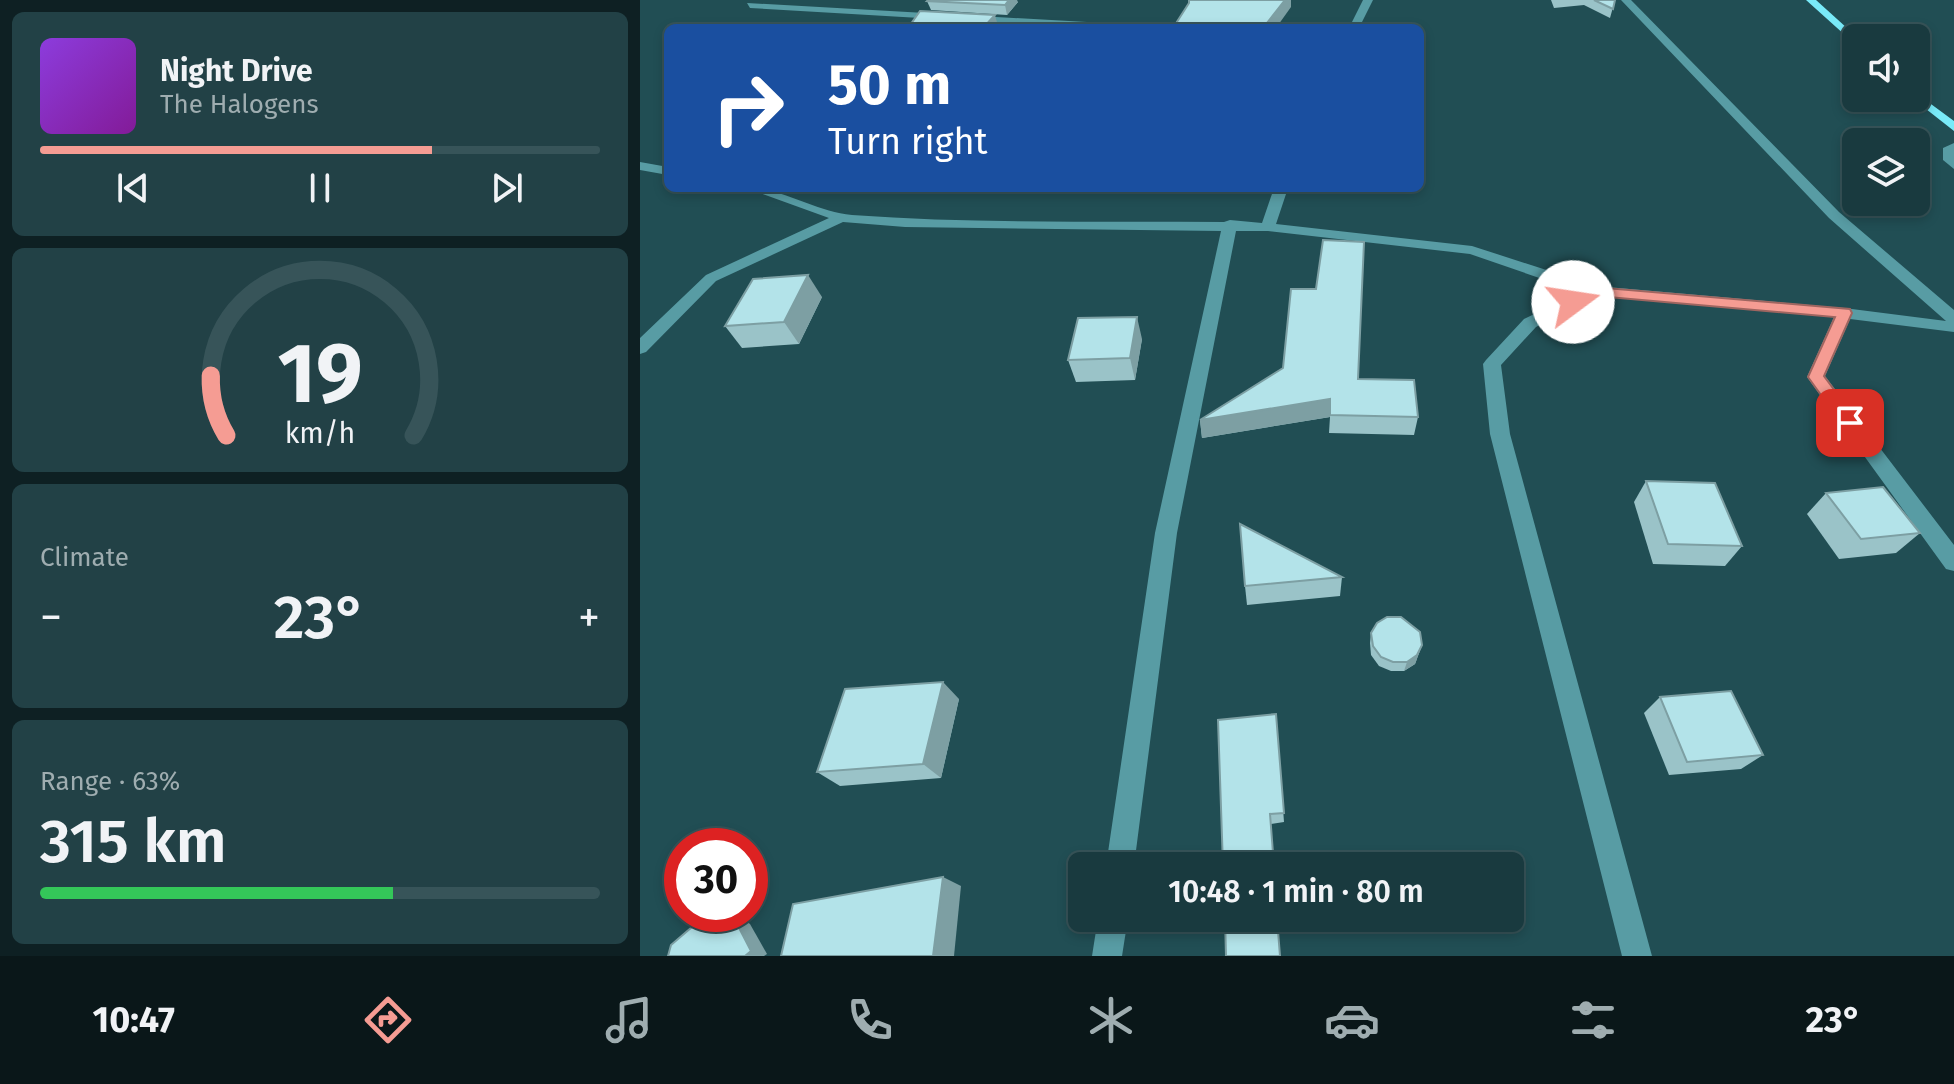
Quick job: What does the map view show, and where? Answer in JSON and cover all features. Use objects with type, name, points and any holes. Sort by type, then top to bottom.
[{"type":"main road","points":[[1811,0],[1842,29]]},
{"type":"main road","points":[[1930,107],[1954,127]]},
{"type":"street","points":[[1356,24],[1368,0]]},
{"type":"street","points":[[1626,0],[1834,215],[1954,319]]},
{"type":"street","points":[[750,5],[1072,24]]},
{"type":"street","points":[[1954,147],[1949,148],[1954,165]]},
{"type":"street","points":[[640,166],[664,170]]},
{"type":"street","points":[[765,192],[841,218],[905,223],[1230,224],[1472,250],[1594,291],[1844,313],[1954,327]]},
{"type":"street","points":[[1268,227],[1280,192]]},
{"type":"street","points":[[640,348],[711,278],[841,218]]},
{"type":"street","points":[[1122,852],[1166,533],[1230,224]]},
{"type":"street","points":[[1594,291],[1530,323],[1492,364],[1500,434],[1637,956]]},
{"type":"street","points":[[1844,313],[1816,377],[1954,562]]},
{"type":"street","points":[[1107,956],[1111,932]]},
{"type":"building","points":[[928,0],[1009,0],[1005,5]]},
{"type":"building","points":[[1189,0],[1285,0],[1266,24],[1176,24]]},
{"type":"building","points":[[1594,0],[1615,0],[1613,9]]},
{"type":"building","points":[[920,11],[995,15],[987,24],[911,24]]},
{"type":"building","points":[[1323,240],[1364,242],[1358,379],[1414,380],[1418,417],[1330,415],[1330,399],[1200,420],[1283,368],[1291,289],[1316,289]]},
{"type":"building","points":[[808,275],[784,322],[725,326],[753,279]]},
{"type":"building","points":[[1137,317],[1130,358],[1068,360],[1078,318]]},
{"type":"building","points":[[1646,481],[1715,483],[1742,546],[1668,544]]},
{"type":"building","points":[[1883,487],[1920,533],[1861,539],[1826,493]]},
{"type":"building","points":[[1240,524],[1342,577],[1245,586]]},
{"type":"building","points":[[1387,617],[1401,617],[1420,632],[1422,645],[1417,655],[1407,662],[1393,662],[1381,657],[1373,646],[1371,633],[1377,623]]},
{"type":"building","points":[[943,682],[923,764],[817,772],[845,689]]},
{"type":"building","points":[[1731,691],[1763,755],[1687,762],[1660,697]]},
{"type":"building","points":[[1276,714],[1284,813],[1270,814],[1273,852],[1223,852],[1218,720]]},
{"type":"building","points":[[943,877],[933,956],[781,956],[793,904]]},
{"type":"building","points":[[686,932],[741,932],[751,951],[745,956],[668,956],[671,945]]},
{"type":"building","points":[[1225,932],[1278,932],[1280,956],[1226,956]]},
{"type":"route","points":[[1573,302],[1594,291],[1844,313],[1816,377],[1850,423]]}]
